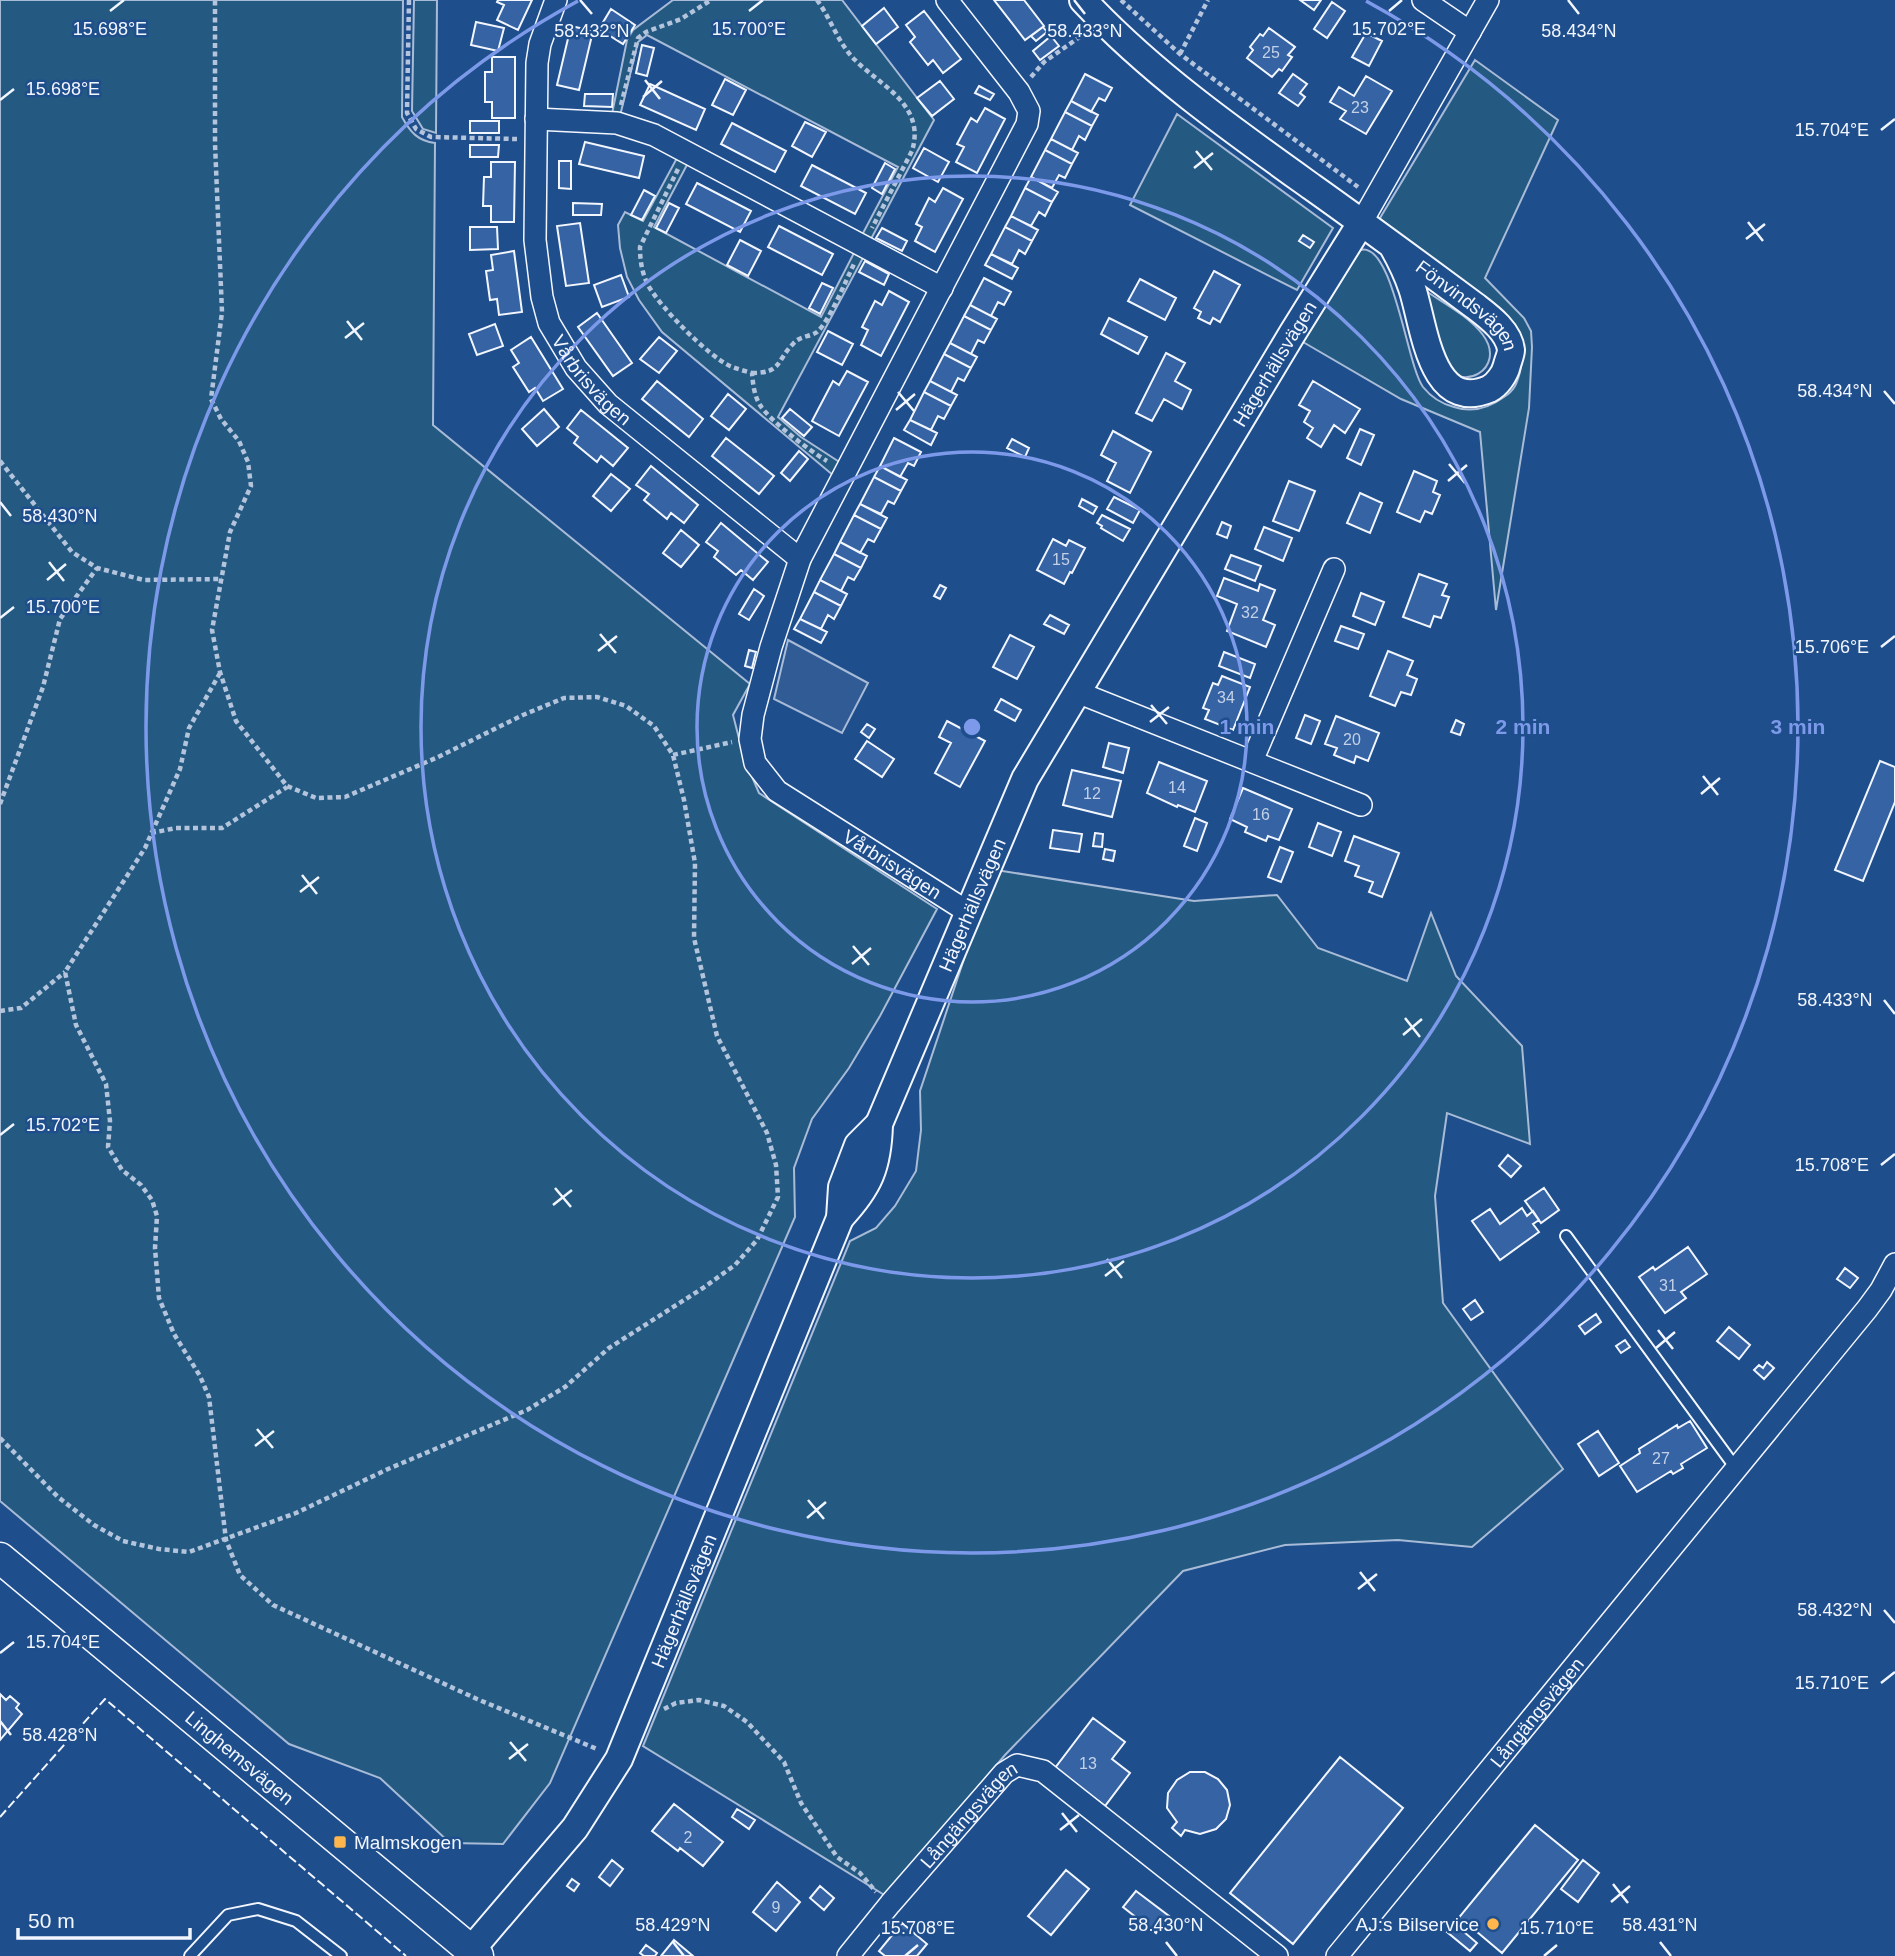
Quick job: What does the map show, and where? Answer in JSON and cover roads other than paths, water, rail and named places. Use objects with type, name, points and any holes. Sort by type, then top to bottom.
[{"type":"main road","name":"Linghemsvägen","points":[[0,1558],[471,1954]]},
{"type":"street","name":"Vårbrisvägen","points":[[556,0],[540,44],[537,63],[535,240],[548,323],[595,392],[800,559]]},
{"type":"street","name":"Vårbrisvägen","points":[[947,0],[1019,92],[1029,111],[1027,124],[800,559],[771,647],[753,715],[750,739],[755,763],[777,792],[968,912]]},
{"type":"street","name":"Fönvindsvägen","points":[[1083,0],[1112,30],[1190,97],[1238,134],[1392,244],[1488,315],[1503,331],[1511,350],[1505,373],[1491,389],[1471,394],[1454,390],[1440,376],[1431,359],[1412,288],[1392,244]]},
{"type":"street","points":[[1423,0],[1471,32]]},
{"type":"street","name":"Hägerhällsvägen","points":[[471,1954],[575,1828],[619,1759],[841,1218],[842,1187],[858,1145],[879,1125],[1025,779],[1376,200],[1488,0]]},
{"type":"street","points":[[536,129],[617,123],[654,135],[942,288]]},
{"type":"street","points":[[1252,761],[1334,569]]},
{"type":"street","points":[[1077,692],[1361,805]]},
{"type":"street","name":"Långängsvägen","points":[[1337,1956],[1867,1309],[1895,1264]]},
{"type":"street","name":"Långängsvägen","points":[[848,1956],[890,1903],[1004,1773],[1017,1765],[1043,1771],[1277,1956]]},
{"type":"lane","points":[[1566,1236],[1735,1467]]},
{"type":"lane","points":[[190,1956],[228,1915],[258,1909],[296,1921],[341,1956]]},
{"type":"place","name":"Malmskogen","points":[[340,1842]]},
{"type":"place","name":"AJ:s Bilservice","points":[[1493,1924]]}]
